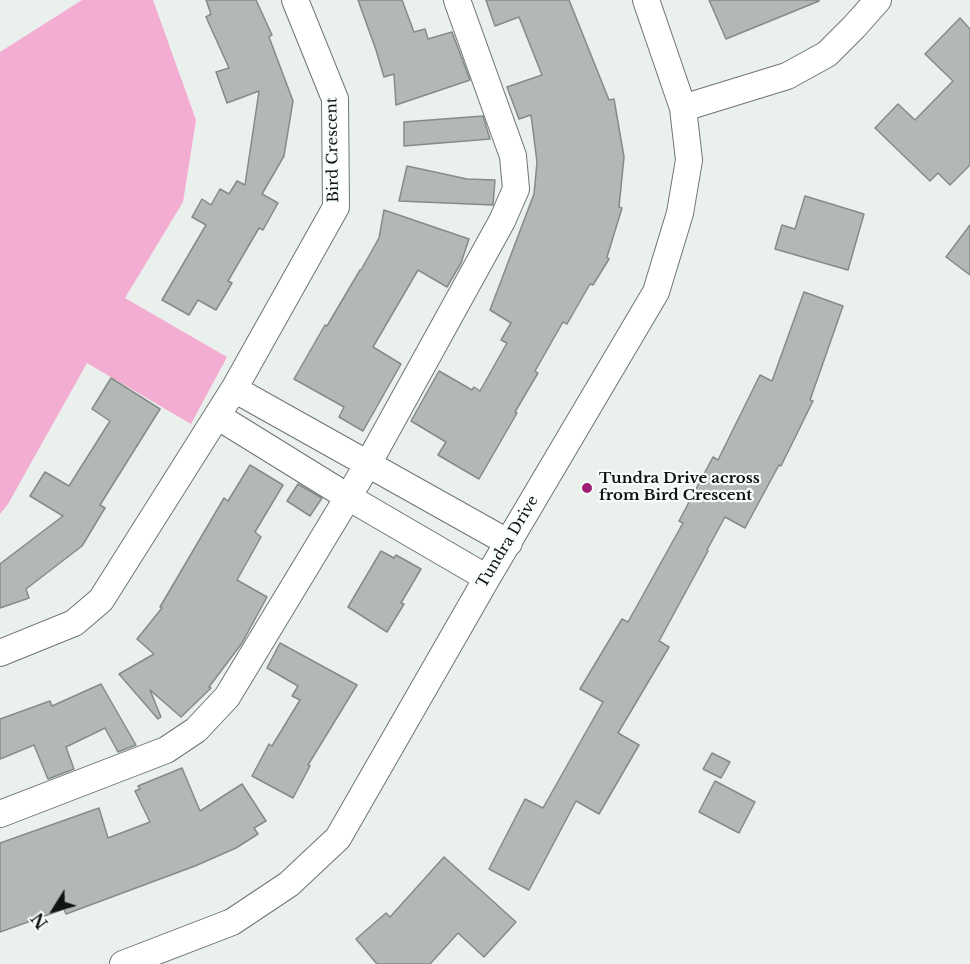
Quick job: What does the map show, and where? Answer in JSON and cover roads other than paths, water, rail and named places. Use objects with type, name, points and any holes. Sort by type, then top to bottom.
[{"type":"street","name":"Bird Crescent","points":[[0,653],[74,623],[101,600],[234,388],[336,207],[334,99],[296,0]]},
{"type":"street","points":[[0,814],[166,750],[196,730],[227,697],[368,464],[502,221],[516,189],[513,156],[457,0]]},
{"type":"street","name":"Tundra Drive","points":[[123,964],[232,922],[289,884],[338,838],[487,578],[656,292],[680,213],[689,160],[683,108],[646,0]]},
{"type":"street","points":[[683,108],[787,76],[826,54],[855,27],[878,0]]},
{"type":"street","points":[[234,388],[508,543]]},
{"type":"street","points":[[217,416],[348,497],[487,578]]},
{"type":"place","name":"Tundra Drive across from Bird Crescent","points":[[587,488]]}]
